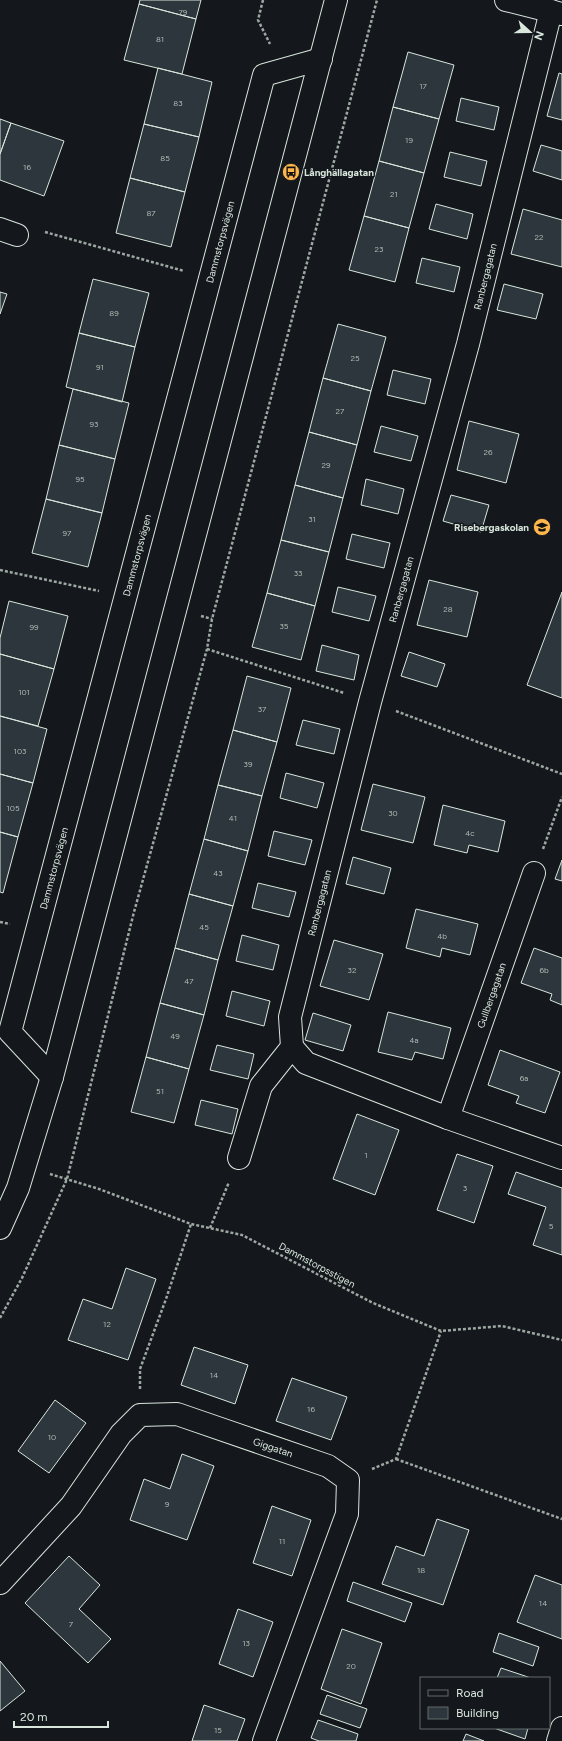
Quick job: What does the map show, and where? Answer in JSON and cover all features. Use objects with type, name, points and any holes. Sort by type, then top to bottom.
[{"type":"street","points":[[0,1228],[18,1188],[52,1077],[336,0]]},
{"type":"street","points":[[506,0],[557,13]]},
{"type":"street","name":"Ranbergagatan","points":[[292,1047],[290,1017],[370,702],[557,13]]},
{"type":"street","name":"Dammstorpsvägen","points":[[52,1077],[10,1032],[264,75],[321,59]]},
{"type":"street","name":"Gullbergagatan","points":[[448,1118],[534,873]]},
{"type":"street","points":[[239,1158],[261,1086],[292,1047],[306,1063],[448,1118],[562,1158]]},
{"type":"street","name":"Giggatan","points":[[140,1415],[177,1414],[328,1466],[348,1480]]},
{"type":"street","points":[[0,1583],[71,1506],[121,1434],[140,1415]]},
{"type":"street","points":[[264,1741],[347,1514],[348,1480]]},
{"type":"street","points":[[558,1741],[562,1728]]},
{"type":"path","points":[[263,0],[258,20],[282,71]]},
{"type":"path","points":[[0,1318],[22,1278],[67,1179],[134,912],[207,649],[212,619],[377,0]]},
{"type":"path","points":[[9,232],[40,231],[210,279]]},
{"type":"path","points":[[0,570],[125,597]]},
{"type":"path","points":[[534,873],[562,797]]},
{"type":"path","points":[[210,1228],[239,1158]]},
{"type":"path","name":"Dammstorpsstigen","points":[[67,1179],[99,1189],[191,1224],[242,1235],[373,1303],[441,1331],[502,1326],[562,1340]]},
{"type":"path","points":[[140,1415],[140,1369],[191,1224]]},
{"type":"path","points":[[396,1459],[441,1331]]},
{"type":"path","points":[[348,1480],[396,1459],[562,1519]]},
{"type":"building","points":[[140,0],[201,0],[196,19],[139,4]]},
{"type":"building","points":[[139,4],[196,19],[182,74],[124,60]]},
{"type":"building","points":[[408,52],[454,65],[439,119],[393,107]]},
{"type":"building","points":[[158,68],[212,82],[199,137],[144,124]]},
{"type":"building","points":[[559,73],[562,74],[562,120],[547,116]]},
{"type":"building","points":[[461,98],[499,107],[494,130],[456,121]]},
{"type":"building","points":[[393,107],[439,119],[424,173],[379,161]]},
{"type":"building","points":[[0,119],[11,123],[0,154]]},
{"type":"building","points":[[11,123],[64,141],[44,196],[0,180],[0,154]]},
{"type":"building","points":[[144,124],[199,137],[185,192],[130,178]]},
{"type":"building","points":[[541,145],[562,151],[562,180],[533,171]]},
{"type":"building","points":[[450,152],[487,161],[481,186],[444,177]]},
{"type":"building","points":[[379,161],[424,173],[409,228],[364,216]]},
{"type":"building","points":[[130,178],[185,192],[171,247],[116,233]]},
{"type":"building","points":[[436,204],[473,214],[467,239],[429,229]]},
{"type":"building","points":[[523,209],[562,220],[562,267],[511,254]]},
{"type":"building","points":[[364,216],[409,228],[395,282],[349,270]]},
{"type":"building","points":[[422,258],[460,267],[454,292],[416,283]]},
{"type":"building","points":[[93,279],[149,293],[135,347],[79,333]]},
{"type":"building","points":[[504,284],[543,294],[536,319],[497,310]]},
{"type":"building","points":[[0,292],[7,294],[0,314]]},
{"type":"building","points":[[338,324],[386,337],[371,391],[323,378]]},
{"type":"building","points":[[79,333],[135,347],[122,402],[66,387]]},
{"type":"building","points":[[393,370],[431,379],[425,404],[387,395]]},
{"type":"building","points":[[323,378],[371,391],[357,445],[309,432]]},
{"type":"building","points":[[73,389],[129,403],[115,459],[59,445]]},
{"type":"building","points":[[469,421],[519,434],[506,483],[457,470]]},
{"type":"building","points":[[381,426],[418,436],[411,461],[374,452]]},
{"type":"building","points":[[309,432],[357,445],[343,498],[295,485]]},
{"type":"building","points":[[59,445],[115,459],[102,513],[46,499]]},
{"type":"building","points":[[366,479],[404,489],[398,514],[361,505]]},
{"type":"building","points":[[295,485],[343,498],[329,552],[281,540]]},
{"type":"building","points":[[451,495],[489,505],[481,532],[443,521]]},
{"type":"building","points":[[46,499],[102,513],[88,567],[32,553]]},
{"type":"building","points":[[352,534],[390,543],[384,568],[346,559]]},
{"type":"building","points":[[281,540],[329,552],[315,606],[267,593]]},
{"type":"building","points":[[429,580],[478,592],[467,637],[417,625]]},
{"type":"building","points":[[338,587],[376,596],[369,621],[332,612]]},
{"type":"building","points":[[562,592],[562,698],[527,685]]},
{"type":"building","points":[[267,593],[315,606],[301,660],[252,647]]},
{"type":"building","points":[[9,601],[68,616],[54,669],[0,654],[0,638]]},
{"type":"building","points":[[322,645],[359,655],[354,680],[316,671]]},
{"type":"building","points":[[409,652],[445,664],[437,687],[401,676]]},
{"type":"building","points":[[0,654],[54,669],[38,726],[0,716]]},
{"type":"building","points":[[247,676],[291,688],[277,742],[233,730]]},
{"type":"building","points":[[0,716],[47,729],[33,783],[0,774]]},
{"type":"building","points":[[303,720],[340,729],[334,754],[296,745]]},
{"type":"building","points":[[233,730],[277,742],[262,796],[218,785]]},
{"type":"building","points":[[286,773],[324,783],[317,808],[280,798]]},
{"type":"building","points":[[0,774],[33,783],[18,837],[0,832]]},
{"type":"building","points":[[373,784],[425,797],[413,843],[361,830]]},
{"type":"building","points":[[218,785],[262,796],[248,851],[204,839]]},
{"type":"building","points":[[443,805],[505,821],[498,852],[469,845],[467,853],[434,845]]},
{"type":"building","points":[[274,831],[312,840],[305,865],[268,856]]},
{"type":"building","points":[[0,832],[18,837],[3,893],[0,892]]},
{"type":"building","points":[[204,839],[248,851],[233,906],[189,894]]},
{"type":"building","points":[[353,857],[391,868],[384,894],[346,884]]},
{"type":"building","points":[[562,860],[562,881],[555,879]]},
{"type":"building","points":[[258,883],[296,892],[289,917],[252,908]]},
{"type":"building","points":[[189,894],[233,906],[218,960],[175,948]]},
{"type":"building","points":[[416,909],[478,924],[470,955],[442,948],[440,957],[406,948]]},
{"type":"building","points":[[242,935],[279,945],[273,970],[236,961]]},
{"type":"building","points":[[334,940],[383,954],[369,1000],[320,986]]},
{"type":"building","points":[[175,948],[218,960],[204,1015],[160,1003]]},
{"type":"building","points":[[534,948],[562,958],[562,1005],[550,1000],[552,994],[521,983]]},
{"type":"building","points":[[232,991],[270,1001],[264,1026],[226,1016]]},
{"type":"building","points":[[160,1003],[204,1015],[189,1069],[146,1057]]},
{"type":"building","points":[[388,1012],[451,1028],[443,1059],[415,1052],[412,1060],[378,1052]]},
{"type":"building","points":[[313,1013],[351,1025],[343,1051],[305,1040]]},
{"type":"building","points":[[217,1045],[254,1054],[248,1079],[210,1070]]},
{"type":"building","points":[[500,1050],[560,1072],[545,1113],[516,1103],[519,1096],[488,1085]]},
{"type":"building","points":[[146,1057],[189,1069],[174,1123],[131,1112]]},
{"type":"building","points":[[201,1100],[238,1109],[232,1134],[195,1125]]},
{"type":"building","points":[[357,1114],[399,1130],[375,1195],[333,1179]]},
{"type":"building","points":[[457,1154],[493,1166],[474,1223],[437,1210]]},
{"type":"building","points":[[516,1172],[562,1188],[562,1255],[533,1245],[546,1207],[508,1194]]},
{"type":"building","points":[[126,1268],[156,1279],[128,1360],[68,1340],[83,1299],[112,1309]]},
{"type":"building","points":[[194,1347],[248,1365],[235,1404],[181,1385]]},
{"type":"building","points":[[292,1378],[347,1397],[331,1440],[276,1421]]},
{"type":"building","points":[[55,1400],[86,1423],[49,1473],[18,1451]]},
{"type":"building","points":[[182,1454],[214,1466],[187,1540],[130,1520],[144,1479],[170,1489]]},
{"type":"building","points":[[272,1506],[311,1520],[292,1576],[253,1563]]},
{"type":"building","points":[[437,1519],[469,1530],[443,1605],[382,1584],[396,1546],[424,1556]]},
{"type":"building","points":[[69,1556],[100,1585],[79,1609],[111,1639],[88,1663],[25,1603]]},
{"type":"building","points":[[535,1575],[562,1585],[562,1639],[517,1622]]},
{"type":"building","points":[[353,1582],[412,1603],[405,1622],[347,1601]]},
{"type":"building","points":[[238,1609],[273,1622],[253,1677],[219,1664]]},
{"type":"building","points":[[342,1629],[382,1643],[361,1704],[321,1689]]},
{"type":"building","points":[[499,1633],[539,1647],[533,1666],[493,1652]]},
{"type":"building","points":[[0,1661],[25,1691],[0,1711]]},
{"type":"building","points":[[501,1668],[528,1677],[497,1677]]},
{"type":"building","points":[[327,1695],[367,1709],[360,1728],[320,1714]]},
{"type":"building","points":[[204,1705],[245,1719],[237,1741],[192,1741]]},
{"type":"building","points":[[318,1720],[358,1734],[356,1741],[319,1741],[311,1738]]},
{"type":"building","points":[[497,1729],[528,1729],[525,1739]]},
{"type":"building","points":[[466,1734],[484,1741],[463,1741]]},
{"type":"place","name":"Långhällagatan","points":[[291,172]]},
{"type":"place","name":"Risebergaskolan","points":[[542,527]]}]
